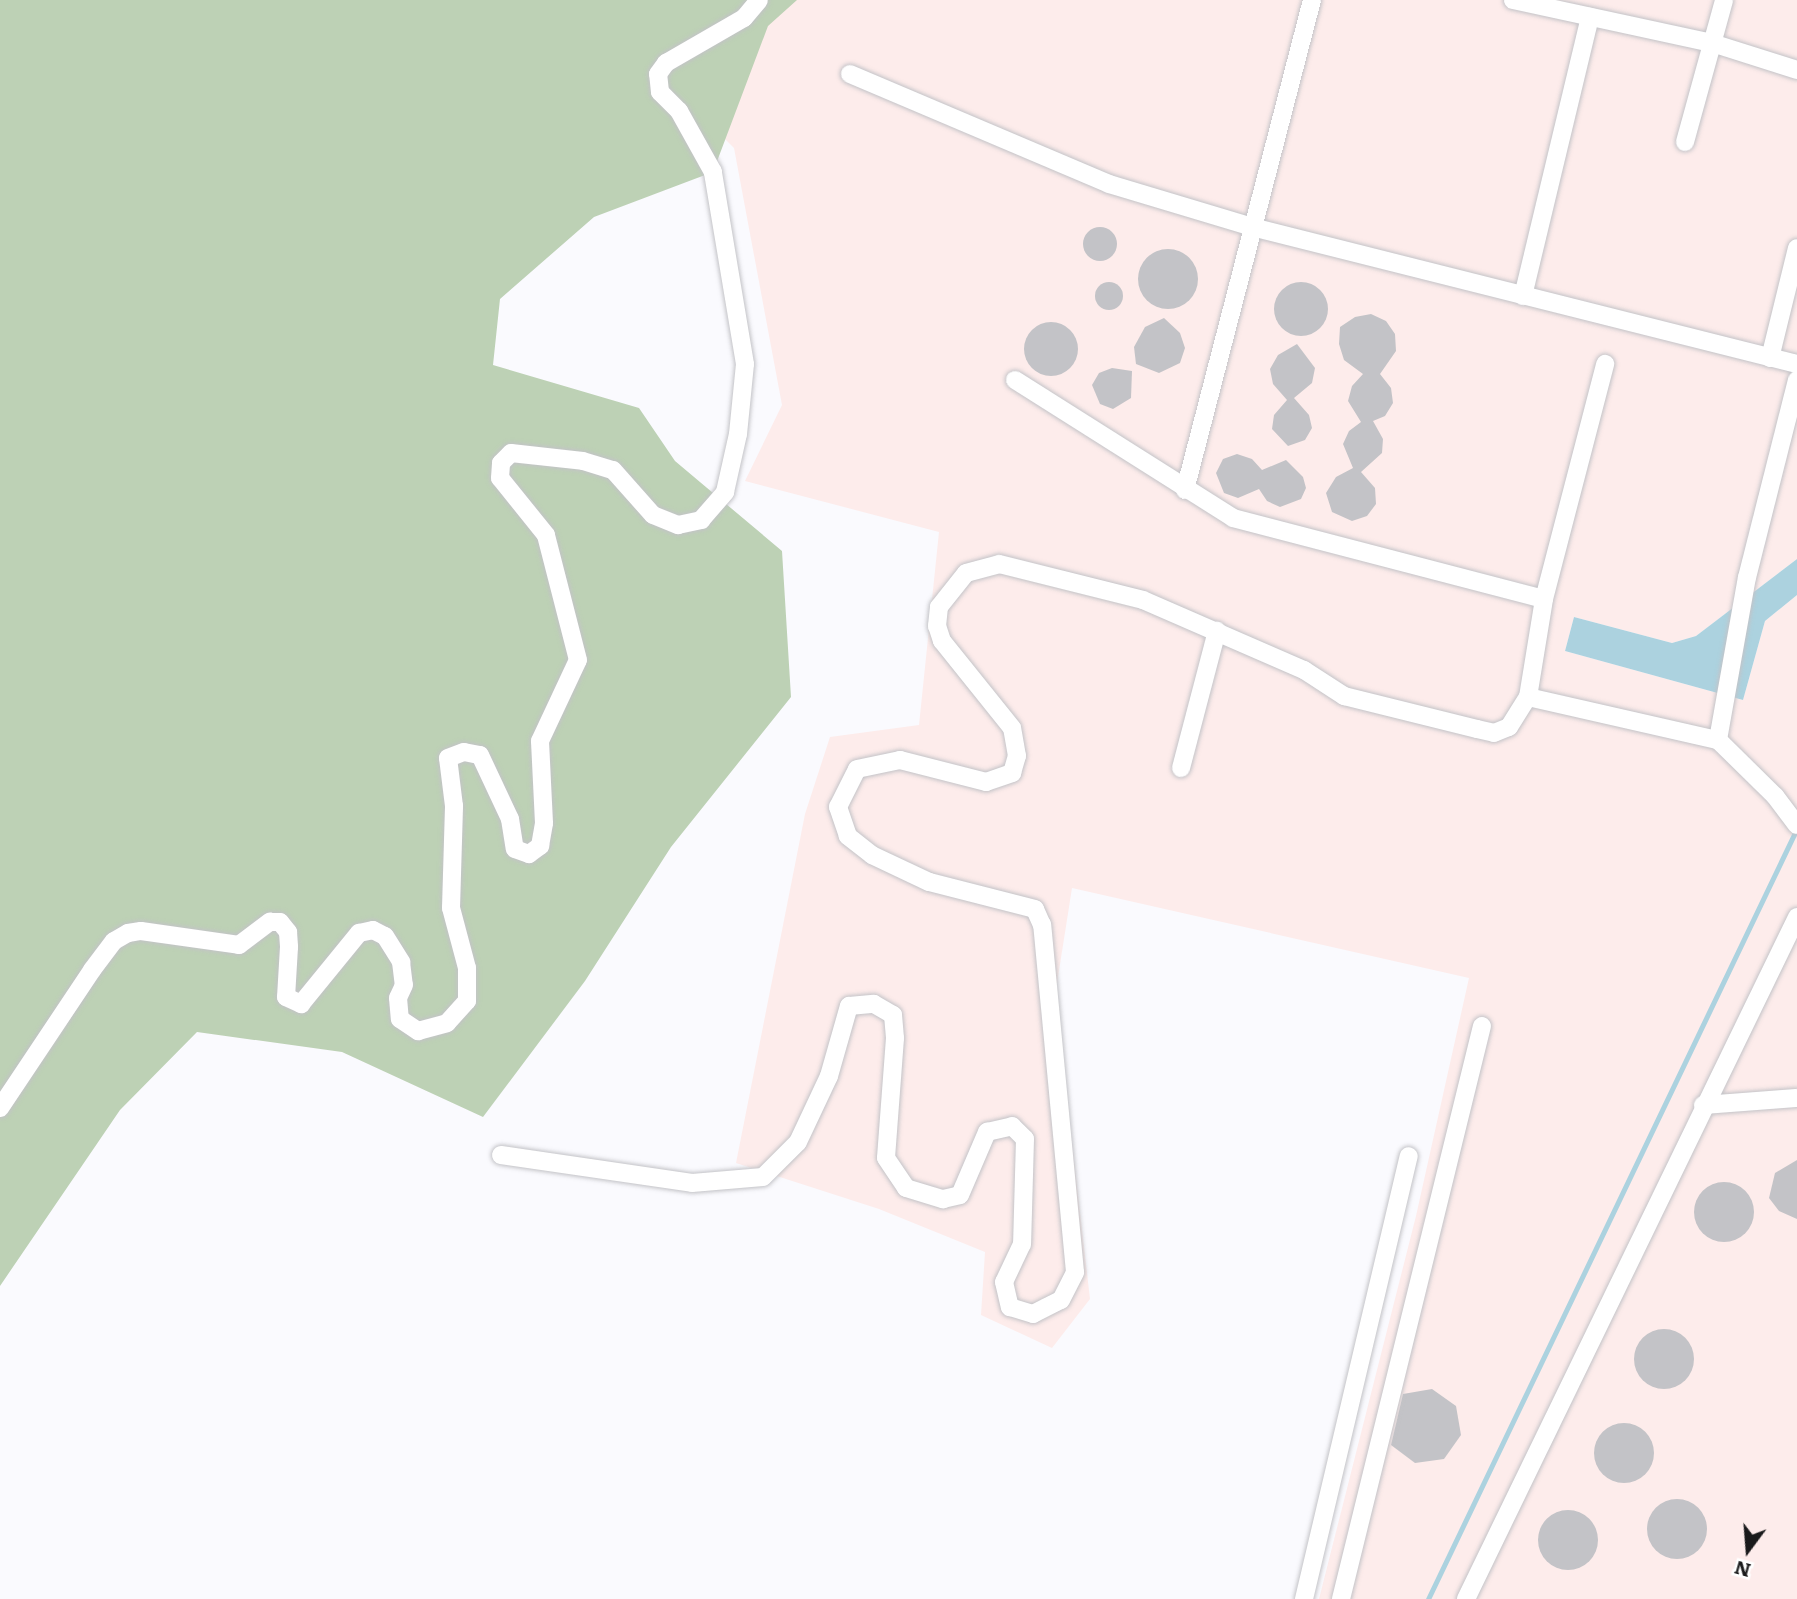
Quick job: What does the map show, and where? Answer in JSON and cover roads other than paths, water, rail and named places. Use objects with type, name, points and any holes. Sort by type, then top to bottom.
[{"type":"street","points":[[0,1108],[92,970],[114,941],[128,933],[141,931],[239,945],[270,922],[280,922],[288,932],[286,997],[301,1004],[359,933],[373,930],[385,936],[401,961],[404,985],[398,998],[400,1018],[418,1031],[446,1023],[467,1001],[467,968],[451,908],[454,806],[448,758],[464,751],[480,755],[510,818],[515,849],[529,854],[540,846],[544,824],[540,741],[578,660],[546,536],[500,478],[502,463],[511,453],[583,461],[612,470],[653,515],[678,525],[701,520],[725,492],[738,434],[745,364],[713,172],[679,111],[660,92],[659,74],[666,63],[744,18],[759,0]]},
{"type":"street","points":[[1185,490],[1311,0]]},
{"type":"street","points":[[1513,0],[1712,43],[1797,70]]},
{"type":"street","points":[[1685,142],[1724,0]]},
{"type":"street","points":[[1523,296],[1590,17]]},
{"type":"street","points":[[850,74],[1109,184],[1252,227],[1797,364]]},
{"type":"street","points":[[1770,358],[1797,248]]},
{"type":"street","points":[[502,1155],[692,1183],[763,1177],[798,1142],[830,1076],[849,1006],[874,1004],[893,1015],[895,1038],[886,1158],[906,1188],[943,1199],[960,1195],[987,1132],[1012,1126],[1025,1139],[1022,1244],[1004,1282],[1010,1307],[1033,1314],[1061,1300],[1075,1272],[1042,925],[1035,909],[929,881],[872,855],[848,836],[838,807],[857,769],[900,760],[986,782],[1012,773],[1017,756],[1012,728],[942,641],[937,626],[939,607],[967,573],[999,564],[1026,568],[1143,600],[1304,670],[1344,696],[1486,731],[1509,727],[1528,697],[1544,599],[1605,364]]},
{"type":"street","points":[[1015,380],[1233,518],[1267,530],[1544,599]]},
{"type":"street","points":[[1718,740],[1720,710],[1747,577],[1797,380]]},
{"type":"street","points":[[1181,768],[1217,631]]},
{"type":"street","points":[[1528,697],[1718,740],[1775,796],[1797,825]]},
{"type":"street","points":[[1466,1599],[1703,1105],[1797,917]]},
{"type":"street","points":[[1341,1599],[1482,1026]]},
{"type":"street","points":[[1703,1105],[1797,1098]]},
{"type":"street","points":[[1304,1599],[1409,1156]]},
{"type":"water","points":[[1797,559],[1797,595],[1765,621],[1743,700],[1565,651],[1574,617],[1672,643],[1696,636]]},
{"type":"waterway","points":[[1428,1599],[1797,828]]}]
